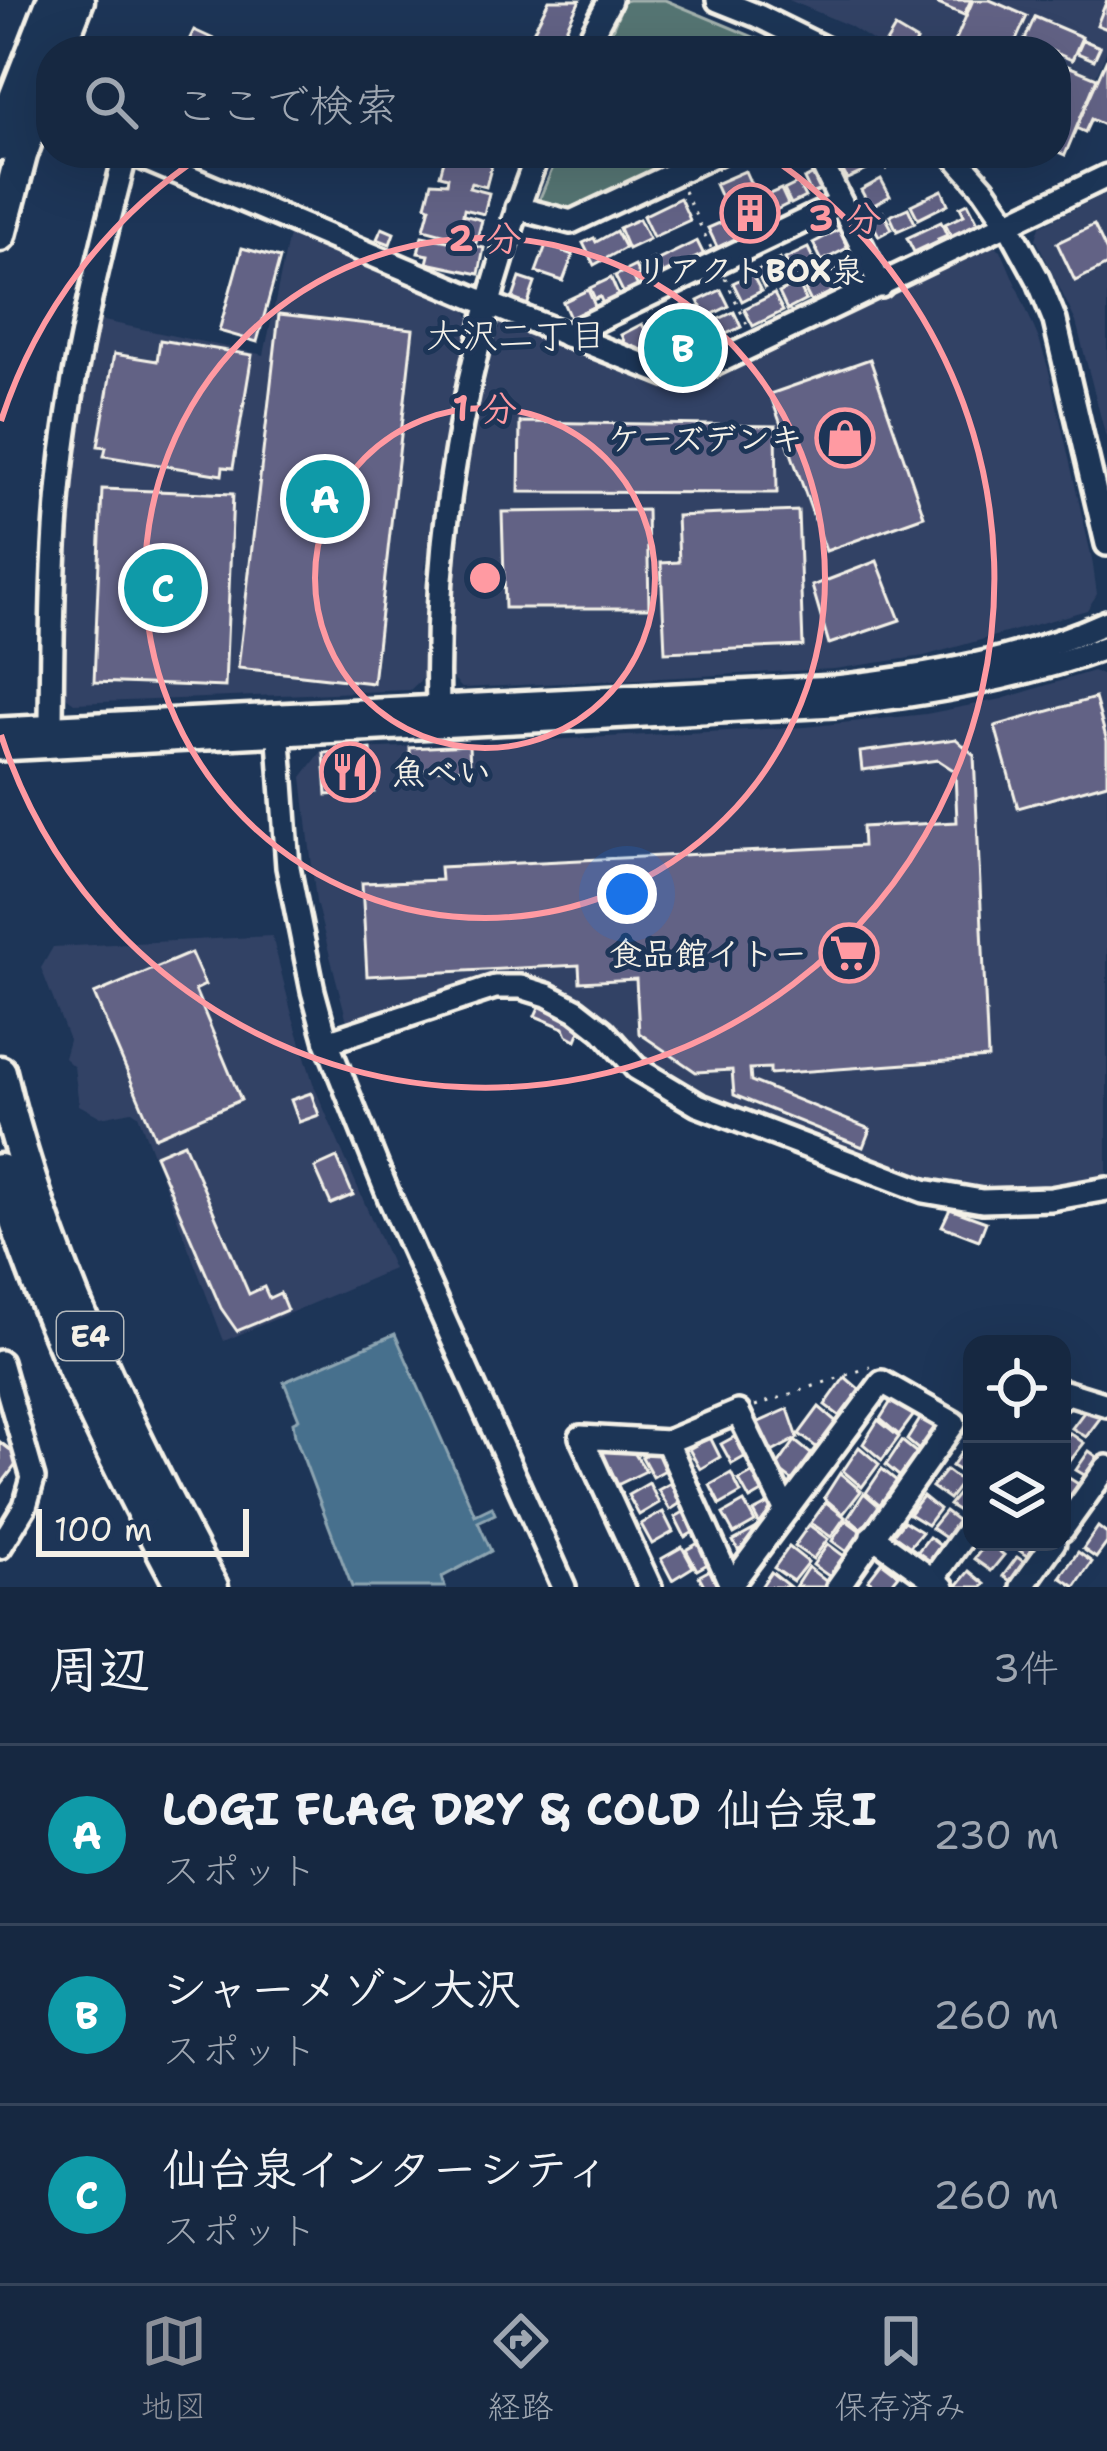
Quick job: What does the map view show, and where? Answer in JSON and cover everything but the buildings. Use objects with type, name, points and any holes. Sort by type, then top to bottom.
[{"type":"highway","points":[[39,36],[53,0]]},
{"type":"highway","points":[[64,36],[78,0]]},
{"type":"highway","points":[[0,146],[36,44]]},
{"type":"highway","points":[[0,235],[36,114]]},
{"type":"highway","name":"E4","points":[[0,1072],[32,1186],[64,1274],[104,1370],[212,1587]]},
{"type":"highway","name":"E4","points":[[0,1170],[37,1279],[80,1381],[182,1587]]},
{"type":"street","points":[[591,36],[610,0]]},
{"type":"street","points":[[718,0],[799,36]]},
{"type":"street","points":[[51,724],[54,542],[65,434],[94,275],[125,168]]},
{"type":"street","points":[[165,168],[669,375],[693,374],[1107,176]]},
{"type":"street","points":[[438,706],[437,626],[445,524],[468,392],[487,304],[532,168]]},
{"type":"street","points":[[517,208],[571,222],[686,168]]},
{"type":"street","points":[[824,168],[880,286]]},
{"type":"street","points":[[965,168],[1008,224],[1055,321],[1107,544]]},
{"type":"street","points":[[566,335],[841,203]]},
{"type":"street","points":[[0,749],[438,706],[886,682],[1032,650],[1107,622]]},
{"type":"street","points":[[0,729],[51,724],[278,725],[834,705],[942,691],[1035,670],[1107,647]]},
{"type":"street","points":[[278,725],[288,867],[326,1042],[390,1199],[564,1587]]},
{"type":"street","points":[[326,1042],[495,987],[521,987],[576,1010],[636,1067],[698,1105],[924,1191],[982,1201],[1051,1199],[1107,1189]]},
{"type":"street","points":[[0,1362],[33,1478],[25,1506],[0,1547]]},
{"type":"street","points":[[667,1442],[732,1586],[882,1382],[954,1424],[838,1587]]},
{"type":"street","points":[[1071,1394],[1107,1405]]},
{"type":"street","points":[[650,1587],[581,1437],[667,1442],[738,1412],[786,1511]]},
{"type":"street","points":[[1071,1517],[1107,1467]]},
{"type":"street","points":[[872,1536],[938,1583],[963,1540]]},
{"type":"street","points":[[1022,1587],[1048,1551]]},
{"type":"path","points":[[676,173],[756,345]]},
{"type":"path","points":[[738,1412],[868,1365],[882,1382]]},
{"type":"shaded area","points":[[789,0],[1107,0],[1107,50],[1096,76],[1071,65],[1071,36],[866,36]]},
{"type":"shaded area","points":[[1107,193],[1107,441],[1076,322],[1036,239],[1040,226]]},
{"type":"shaded area","points":[[289,235],[466,310],[471,321],[425,568],[423,678],[410,690],[74,703],[66,697],[66,572],[74,462],[99,320],[264,355]]},
{"type":"shaded area","points":[[989,243],[1001,250],[1049,371],[1092,559],[1097,594],[1087,610],[924,656],[834,669],[462,688],[450,676],[451,614],[475,423],[501,319],[652,385],[698,384]]},
{"type":"shaded area","points":[[1093,671],[1107,677],[1107,1180],[1053,1192],[951,1187],[690,1088],[561,988],[520,979],[348,1025],[316,902],[302,777],[322,751],[805,727],[926,714],[1002,699]]},
{"type":"shaded area","points":[[272,936],[314,1086],[393,1269],[224,1341],[138,1115],[132,1111],[101,1117],[79,1105],[74,1067],[64,1058],[69,1040],[41,968],[53,947]]},
{"type":"shaded area","points":[[395,1334],[475,1515],[492,1507],[495,1514],[478,1522],[491,1551],[442,1577],[445,1587],[352,1587],[295,1436],[293,1422],[299,1419],[284,1382]]},
{"type":"green space","points":[[665,0],[751,36],[609,36],[624,1]]},
{"type":"green space","points":[[553,168],[664,168],[565,216],[537,205]]},
{"type":"place","name":"リアクトBOX泉","points":[[750,213]]},
{"type":"place","name":"シャーメゾン大沢","points":[[683,348]]},
{"type":"place","name":"ケーズデンキ","points":[[845,438]]},
{"type":"place","name":"LOGI FLAG DRY & COLD 仙台泉I","points":[[325,499]]},
{"type":"place","name":"仙台泉インターシティ","points":[[163,588]]},
{"type":"place","name":"魚べい","points":[[350,772]]},
{"type":"place","name":"食品館イトー","points":[[849,953]]},
{"type":"district","name":"大沢二丁目","points":[[516,335]]}]
